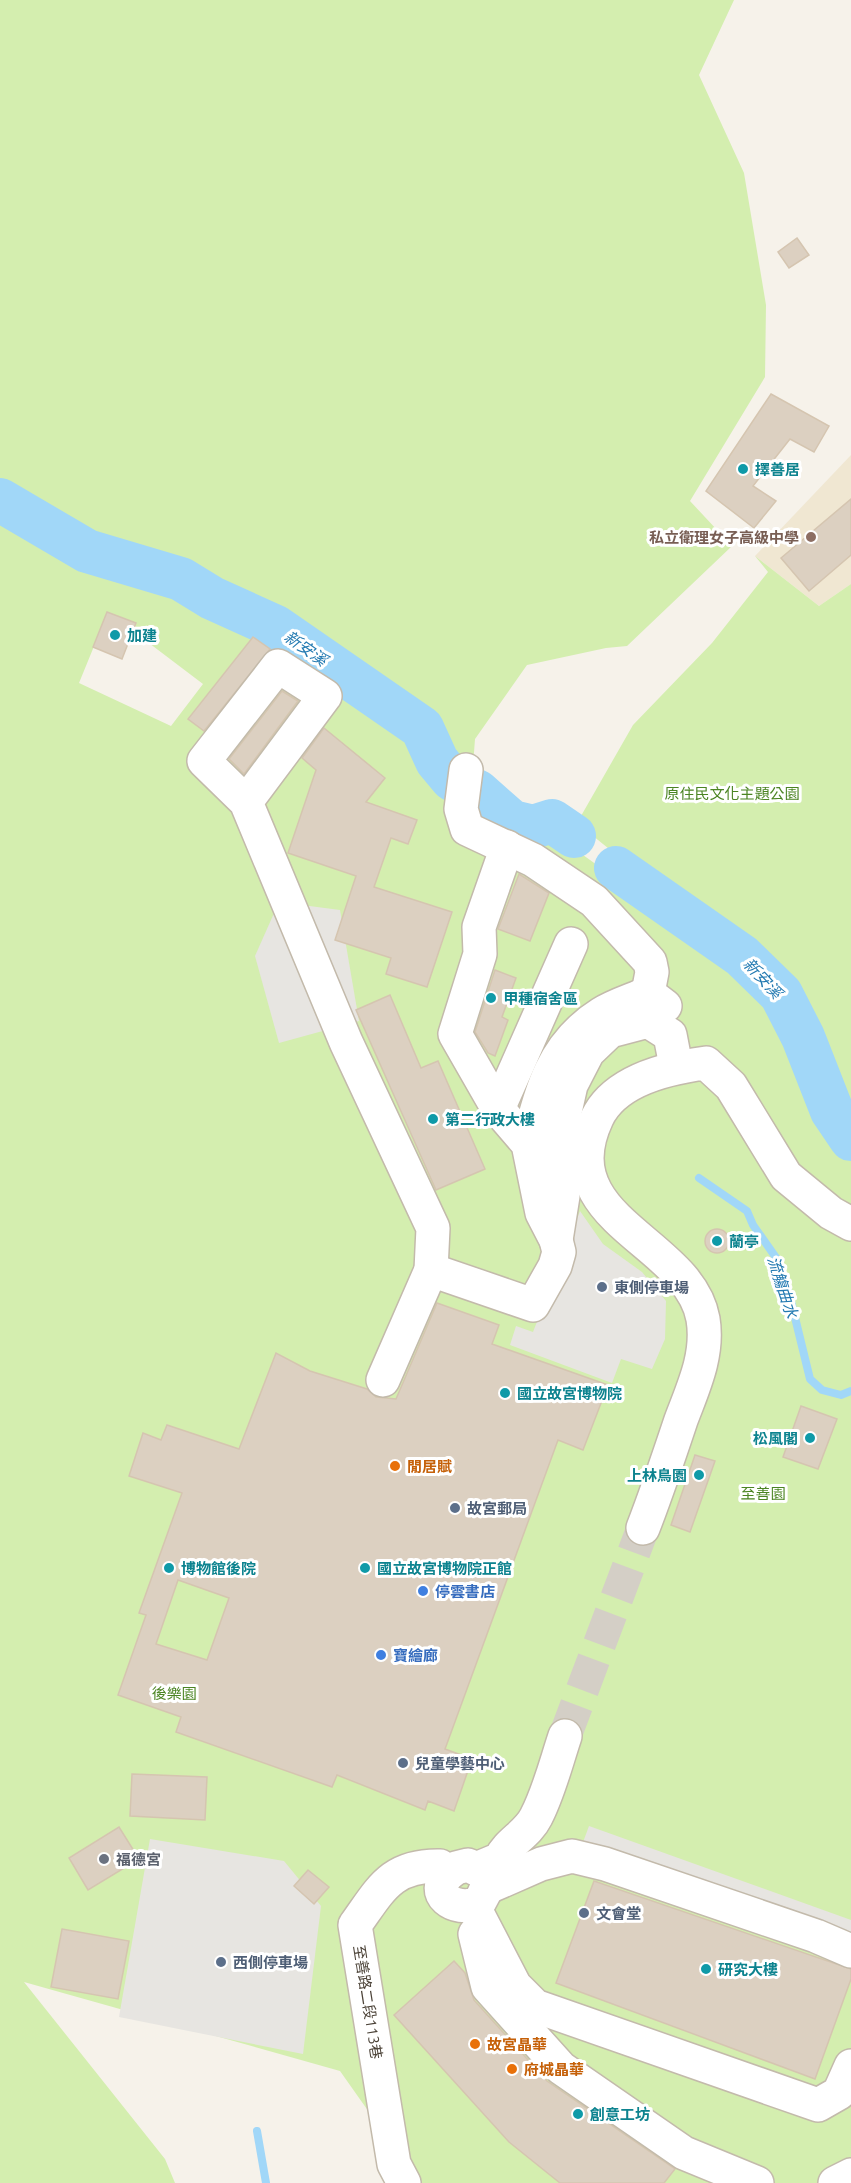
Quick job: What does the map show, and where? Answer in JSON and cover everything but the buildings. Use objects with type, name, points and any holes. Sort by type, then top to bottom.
[{"type":"street","points":[[465,782],[461,815],[467,829],[533,860],[594,901],[650,962],[652,972],[648,993]]},
{"type":"street","points":[[246,802],[346,1042],[433,1227],[431,1270],[383,1380]]},
{"type":"street","points":[[507,847],[479,927],[480,954],[455,1034],[498,1109],[528,1144]]},
{"type":"street","points":[[498,1109],[571,944]]},
{"type":"street","points":[[648,993],[682,1020],[691,1064]]},
{"type":"street","points":[[431,1270],[533,1305],[555,1266],[559,1252],[556,1240],[542,1213],[528,1144],[539,1093],[570,1037],[602,1013],[648,993]]},
{"type":"street","points":[[556,1240],[563,1196],[560,1139],[571,1085],[588,1052],[610,1031],[648,1021],[670,1035],[691,1064],[731,1086],[786,1176],[831,1213],[851,1224]]},
{"type":"street","points":[[643,1528],[695,1383],[704,1349],[703,1318],[691,1291],[667,1263],[622,1224],[598,1198],[588,1169],[587,1139],[603,1105],[627,1085],[691,1064]]},
{"type":"street","points":[[470,1889],[500,1859],[505,1849],[517,1842],[536,1818],[565,1736]]},
{"type":"street","points":[[470,1889],[541,1864],[572,1856],[605,1864],[816,1936],[851,1951]]},
{"type":"street","name":"至善路二段113巷","points":[[404,2183],[394,2164],[355,1925],[387,1879],[420,1865],[440,1866],[470,1889]]},
{"type":"street","points":[[470,1889],[515,1986],[535,2006],[818,2105],[839,2093],[851,2066]]},
{"type":"street","points":[[470,1889],[488,1987],[561,2068],[684,2153],[757,2183]]},
{"type":"street","points":[[835,2183],[851,2175]]},
{"type":"shaded area","name":"私立衛理女子高級中學","points":[[851,455],[851,584],[819,606],[755,556]]},
{"type":"shaded area","points":[[279,902],[340,910],[359,1021],[279,1043],[255,956]]},
{"type":"shaded area","name":"東側停車場","points":[[580,1211],[603,1244],[642,1272],[666,1301],[665,1339],[652,1369],[621,1359],[612,1383],[510,1345],[516,1326],[533,1332]]},
{"type":"shaded area","points":[[589,1826],[851,1920],[851,1941],[582,1845]]},
{"type":"shaded area","name":"西側停車場","points":[[150,1839],[284,1861],[321,1906],[303,2054],[119,2017]]},
{"type":"green space","points":[[0,0],[734,0],[699,75],[744,173],[766,305],[765,377],[690,501],[732,546],[627,646],[606,648],[527,665],[475,739],[470,806],[525,843],[558,837],[725,957],[767,1001],[815,1110],[851,1159],[851,2183],[415,2183],[405,2163],[340,2071],[24,1982],[165,2159],[175,2183],[0,2183]],"holes":[[[108,612],[203,684],[171,726],[79,683]]]},
{"type":"green space","name":"原住民文化主題公園","points":[[755,556],[819,606],[851,584],[851,1120],[831,1083],[796,996],[754,952],[645,878],[577,823],[633,725],[712,643],[768,572]]},
{"type":"waterway","name":"新安溪","points":[[0,500],[87,551],[181,579],[212,598],[276,627],[422,728],[437,761],[452,779],[478,792],[512,822],[533,827],[552,821],[574,836]]},
{"type":"waterway","name":"新安溪","points":[[616,868],[742,956],[781,994],[803,1037],[832,1111],[851,1139]]},
{"type":"waterway","name":"流觴曲水","points":[[699,1178],[747,1211],[753,1225],[777,1259],[790,1297],[810,1379],[822,1390],[841,1395],[851,1391]]},
{"type":"waterway","points":[[257,2131],[266,2183]]},
{"type":"tunnel","points":[[565,1736],[643,1528]]},
{"type":"place","name":"擇善居","points":[[743,469]]},
{"type":"place","name":"私立衛理女子高級中學","points":[[811,537]]},
{"type":"place","name":"加建","points":[[115,635]]},
{"type":"place","name":"甲種宿舍區","points":[[491,998]]},
{"type":"place","name":"第二行政大樓","points":[[433,1119]]},
{"type":"place","name":"蘭亭","points":[[717,1241]]},
{"type":"place","name":"東側停車場","points":[[602,1287]]},
{"type":"place","name":"國立故宮博物院","points":[[505,1393]]},
{"type":"place","name":"松風閣","points":[[810,1438]]},
{"type":"place","name":"閒居賦","points":[[395,1466]]},
{"type":"place","name":"上林鳥園","points":[[699,1475]]},
{"type":"place","name":"故宮郵局","points":[[455,1508]]},
{"type":"place","name":"博物館後院","points":[[169,1568]]},
{"type":"place","name":"國立故宮博物院正館","points":[[365,1568]]},
{"type":"place","name":"停雲書店","points":[[423,1591]]},
{"type":"place","name":"寶繪廊","points":[[381,1655]]},
{"type":"place","name":"兒童學藝中心","points":[[403,1763]]},
{"type":"place","name":"福德宮","points":[[104,1859]]},
{"type":"place","name":"文會堂","points":[[584,1913]]},
{"type":"place","name":"西側停車場","points":[[221,1962]]},
{"type":"place","name":"研究大樓","points":[[706,1969]]},
{"type":"place","name":"故宮晶華","points":[[475,2044]]},
{"type":"place","name":"府城晶華","points":[[512,2069]]},
{"type":"place","name":"創意工坊","points":[[578,2114]]},
{"type":"park label","name":"至善園","points":[[763,1493]]},
{"type":"park label","name":"後樂園","points":[[174,1693]]}]
